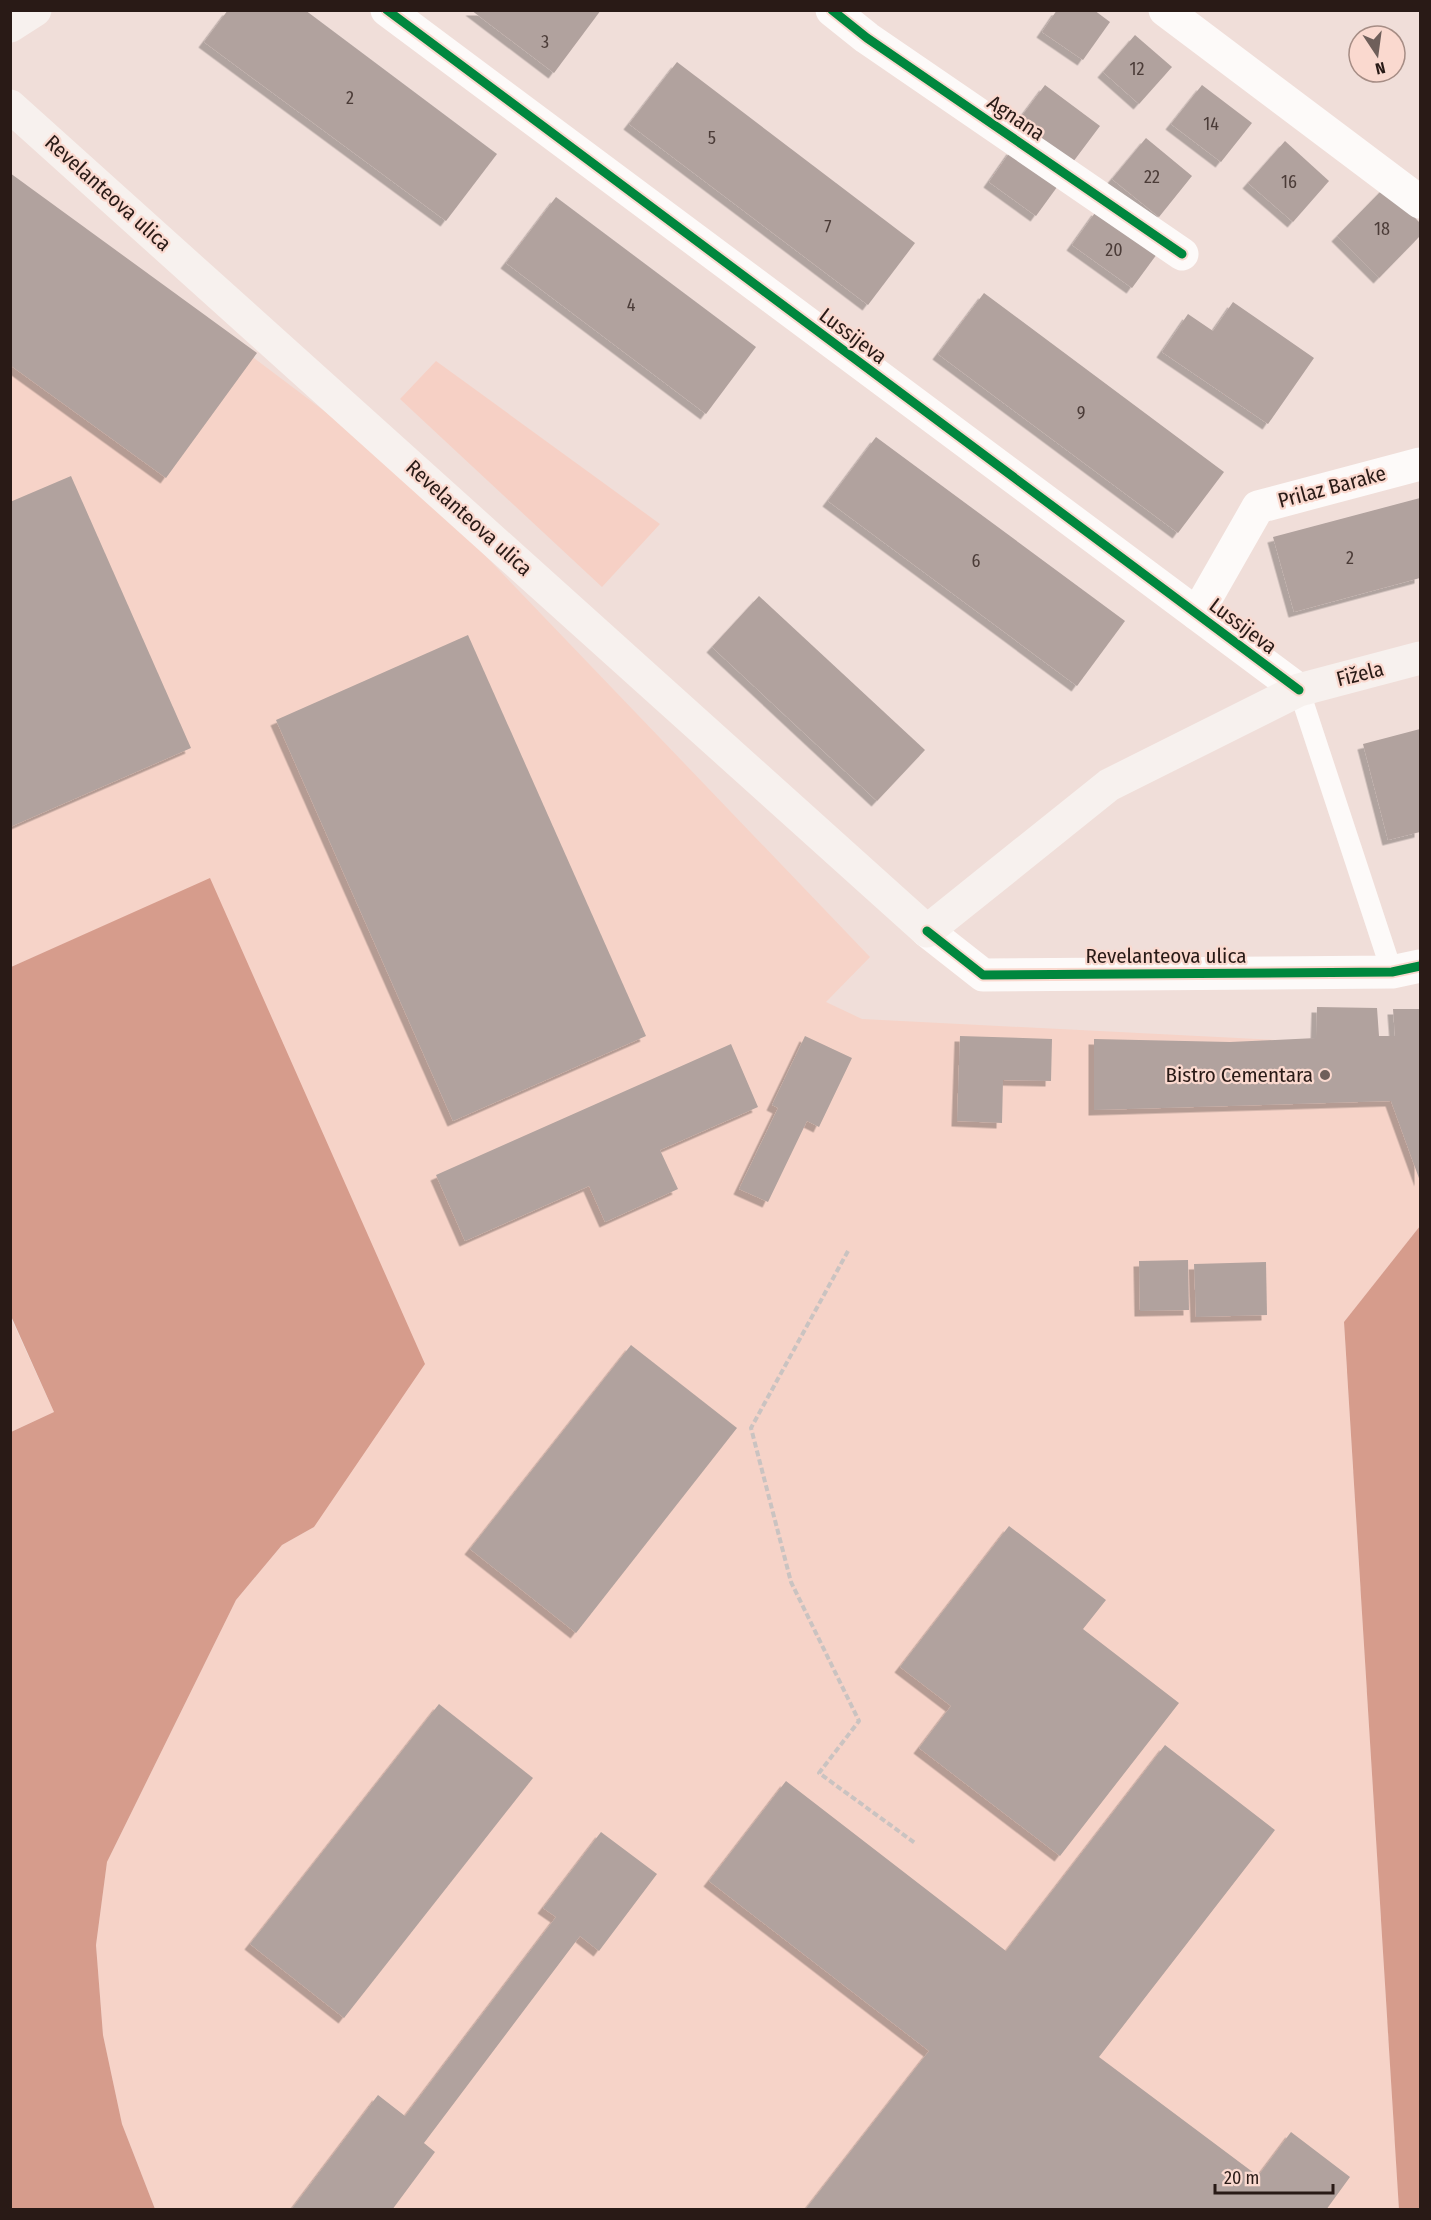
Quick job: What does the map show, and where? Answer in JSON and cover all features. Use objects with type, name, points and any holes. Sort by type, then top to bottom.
[{"type":"main road","points":[[10,26],[35,10]]},
{"type":"main road","name":"Revelanteova ulica","points":[[10,106],[927,931]]},
{"type":"main road","name":"Fižela","points":[[1299,690],[1420,658]]},
{"type":"main road","points":[[927,931],[1109,785],[1299,690]]},
{"type":"street","name":"Lussijeva","points":[[387,10],[1299,690]]},
{"type":"street","name":"Agnana","points":[[831,10],[867,38],[1182,254]]},
{"type":"street","points":[[1164,10],[1420,202]]},
{"type":"street","name":"Prilaz Barake","points":[[1197,614],[1258,507],[1420,464]]},
{"type":"street","name":"Revelanteova ulica","points":[[927,931],[983,975],[1406,969]]},
{"type":"lane","points":[[1299,690],[1406,969]]},
{"type":"path","points":[[848,1251],[751,1428],[791,1582],[859,1720],[819,1773],[915,1843]]},
{"type":"shaded area","points":[[10,174],[405,472],[870,957],[826,1002],[862,1019],[1413,1047],[1420,1068],[1420,1226],[1344,1323],[1399,2209],[155,2209],[122,2124],[103,2035],[96,1945],[107,1862],[236,1600],[282,1545],[314,1527],[210,879],[11,967]]},
{"type":"shaded area","points":[[436,361],[660,524],[602,587],[400,399]]},
{"type":"shaded area","points":[[210,878],[425,1364],[314,1527],[282,1545],[236,1600],[107,1862],[96,1945],[103,2035],[122,2124],[155,2209],[11,2209],[11,1432],[54,1412],[11,1316],[11,967]]},
{"type":"shaded area","points":[[1420,1226],[1420,2209],[1399,2210],[1344,1322]]},
{"type":"shaded area","points":[[10,1316],[54,1412],[11,1432],[10,1432]]},
{"type":"building","points":[[228,10],[305,10],[497,154],[446,221],[204,42]]},
{"type":"building","points":[[471,10],[601,10],[554,73]]},
{"type":"building","points":[[1057,10],[1094,10],[1110,22],[1083,60],[1042,32]]},
{"type":"building","points":[[1135,35],[1172,67],[1139,104],[1103,72]]},
{"type":"building","points":[[677,62],[915,243],[868,305],[629,124]]},
{"type":"building","points":[[1045,85],[1100,126],[1073,162],[1018,121]]},
{"type":"building","points":[[1202,85],[1252,123],[1221,162],[1171,124]]},
{"type":"building","points":[[1146,138],[1192,176],[1159,217],[1112,179]]},
{"type":"building","points":[[1285,141],[1329,181],[1293,222],[1248,183]]},
{"type":"building","points":[[1012,149],[1060,183],[1036,216],[989,182]]},
{"type":"building","points":[[10,173],[257,353],[166,478],[10,365]]},
{"type":"building","points":[[1385,187],[1420,223],[1420,236],[1379,278],[1337,236]]},
{"type":"building","points":[[556,197],[756,347],[706,414],[506,263]]},
{"type":"building","points":[[1097,210],[1157,254],[1132,288],[1072,245]]},
{"type":"building","points":[[984,293],[1224,472],[1178,533],[938,354]]},
{"type":"building","points":[[1233,302],[1314,358],[1268,424],[1162,352],[1188,314],[1213,331]]},
{"type":"building","points":[[876,437],[1125,621],[1077,686],[828,501]]},
{"type":"building","points":[[71,476],[191,748],[10,827],[10,502]]},
{"type":"building","points":[[1420,498],[1420,578],[1294,612],[1273,537]]},
{"type":"building","points":[[759,596],[925,750],[877,801],[712,647]]},
{"type":"building","points":[[468,635],[646,1036],[453,1121],[276,720]]},
{"type":"building","points":[[1420,729],[1420,832],[1388,840],[1363,744]]},
{"type":"building","name":"Bistro Cementara","points":[[1317,1007],[1377,1008],[1379,1036],[1395,1036],[1393,1009],[1420,1009],[1420,1181],[1391,1101],[1094,1110],[1094,1039],[1230,1042],[1316,1038]]},
{"type":"building","points":[[805,1036],[852,1058],[819,1127],[807,1121],[768,1202],[739,1189],[778,1108],[772,1105]]},
{"type":"building","points":[[960,1036],[1052,1039],[1051,1081],[1003,1080],[1002,1123],[957,1121]]},
{"type":"building","points":[[731,1044],[758,1107],[660,1150],[678,1189],[605,1222],[589,1186],[465,1241],[436,1175]]},
{"type":"building","points":[[1188,1260],[1189,1310],[1140,1311],[1139,1261]]},
{"type":"building","points":[[1266,1262],[1267,1315],[1196,1317],[1194,1264]]},
{"type":"building","points":[[631,1345],[737,1428],[576,1633],[470,1549]]},
{"type":"building","points":[[1009,1526],[1106,1600],[1083,1629],[1179,1703],[1060,1856],[919,1748],[951,1706],[900,1667]]},
{"type":"building","points":[[439,1704],[533,1778],[344,2018],[250,1944]]},
{"type":"building","points":[[1165,1745],[1275,1830],[1099,2057],[1258,2176],[1291,2132],[1350,2177],[1326,2210],[805,2210],[929,2051],[709,1881],[786,1781],[1006,1951]]},
{"type":"building","points":[[601,1832],[657,1874],[599,1951],[580,1936],[424,2143],[435,2152],[392,2210],[291,2210],[378,2095],[405,2116],[556,1917],[543,1908]]},
{"type":"cycle path","points":[[387,10],[1299,690]]},
{"type":"cycle path","points":[[832,10],[867,38],[1182,254]]},
{"type":"cycle path","points":[[927,931],[983,975],[1392,972],[1420,966]]},
{"type":"place","name":"Bistro Cementara","points":[[1325,1075]]}]
